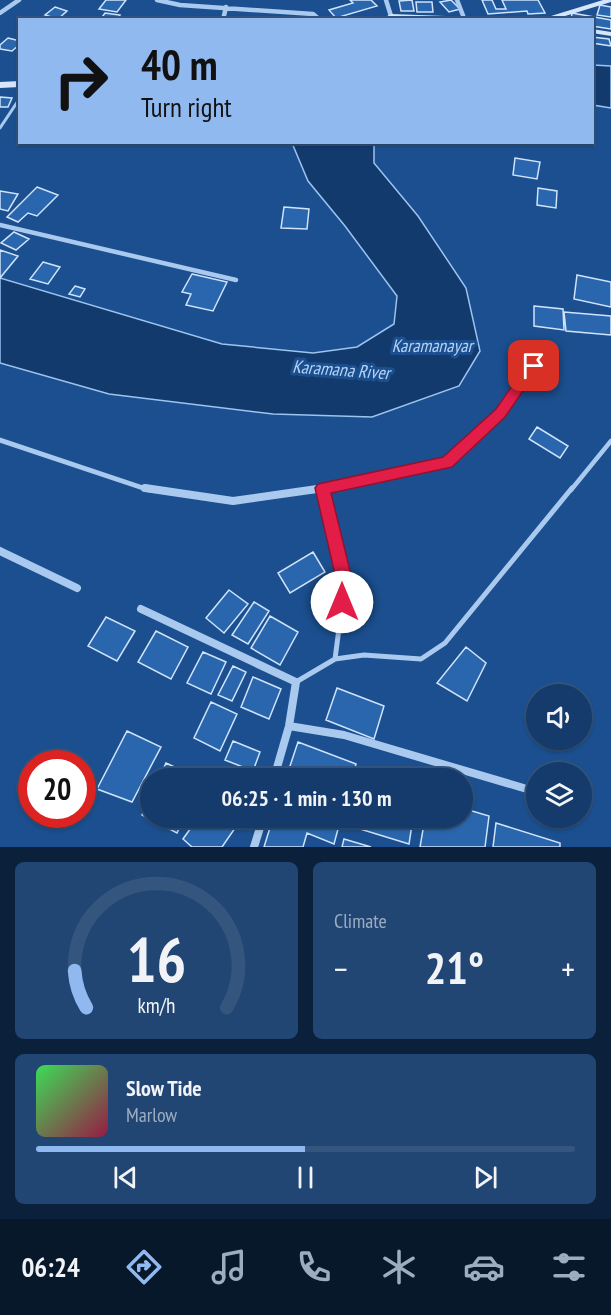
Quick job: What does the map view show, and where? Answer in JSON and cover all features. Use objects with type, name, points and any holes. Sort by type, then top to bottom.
[{"type":"main road","points":[[549,18],[611,0]]},
{"type":"main road","points":[[387,18],[464,18]]},
{"type":"main road","points":[[594,32],[611,34]]},
{"type":"main road","points":[[0,85],[18,84]]},
{"type":"street","points":[[0,13],[19,0]]},
{"type":"street","points":[[157,0],[180,4],[313,14],[318,18]]},
{"type":"street","points":[[386,0],[387,18]]},
{"type":"street","points":[[457,0],[464,18]]},
{"type":"street","points":[[224,18],[226,7]]},
{"type":"street","points":[[0,440],[153,491],[233,501],[323,488],[447,463],[501,413],[545,350]]},
{"type":"street","points":[[0,551],[76,588]]},
{"type":"street","points":[[141,609],[296,682],[289,726],[277,768]]},
{"type":"street","points":[[289,726],[344,735],[526,789]]},
{"type":"street","points":[[254,847],[260,828]]},
{"type":"lane","points":[[0,128],[18,101]]},
{"type":"lane","points":[[0,225],[236,279]]},
{"type":"lane","points":[[296,682],[335,659],[364,655],[421,659],[444,643],[611,441]]},
{"type":"lane","points":[[323,488],[345,583],[335,659]]},
{"type":"water","points":[[594,65],[611,66],[611,108],[594,105]]},
{"type":"water","name":"Karamanayar","points":[[292,144],[374,144],[374,163],[418,216],[466,288],[480,351],[459,386],[372,417],[273,414],[109,394],[0,363],[0,278],[222,344],[313,353],[357,347],[394,324],[397,296],[308,181]]},
{"type":"building","points":[[106,0],[126,0],[117,12],[99,9]]},
{"type":"building","points":[[350,0],[371,0],[377,6],[336,18],[329,10],[353,3]]},
{"type":"building","points":[[412,0],[414,11],[401,11],[399,1]]},
{"type":"building","points":[[451,0],[460,9],[449,12],[440,2]]},
{"type":"building","points":[[482,0],[492,0],[496,9],[506,9],[502,0],[538,0],[545,13],[528,14],[527,11],[488,14]]},
{"type":"building","points":[[416,2],[432,2],[433,12],[417,12]]},
{"type":"building","points":[[600,5],[611,7],[611,17],[597,15]]},
{"type":"building","points":[[55,7],[67,11],[59,18],[45,15]]},
{"type":"building","points":[[105,13],[120,15],[118,18],[101,18]]},
{"type":"building","points":[[572,13],[611,20],[611,29],[594,26],[594,18],[571,18]]},
{"type":"building","points":[[594,37],[609,39],[611,46],[594,43]]},
{"type":"building","points":[[8,38],[18,40],[18,46],[12,51],[0,49],[0,45]]},
{"type":"building","points":[[0,97],[12,98],[8,107],[0,107]]},
{"type":"building","points":[[515,158],[540,162],[537,179],[513,175]]},
{"type":"building","points":[[37,187],[58,195],[37,216],[28,213],[18,222],[7,217]]},
{"type":"building","points":[[538,188],[557,191],[556,208],[537,205]]},
{"type":"building","points":[[0,191],[18,194],[8,211],[0,209]]},
{"type":"building","points":[[284,207],[309,209],[307,229],[281,228]]},
{"type":"building","points":[[14,232],[29,239],[16,250],[1,243]]},
{"type":"building","points":[[0,250],[18,256],[0,278]]},
{"type":"building","points":[[43,262],[60,267],[48,284],[30,279]]},
{"type":"building","points":[[192,274],[227,282],[213,311],[186,305],[191,294],[182,292]]},
{"type":"building","points":[[577,275],[611,282],[611,307],[574,299]]},
{"type":"building","points":[[75,286],[85,289],[80,297],[69,294]]},
{"type":"building","points":[[534,306],[563,309],[564,330],[534,326]]},
{"type":"building","points":[[564,312],[611,316],[611,335],[566,331]]},
{"type":"building","points":[[537,427],[568,446],[560,458],[529,439]]},
{"type":"building","points":[[313,552],[325,572],[290,593],[278,573]]},
{"type":"building","points":[[229,590],[248,604],[224,633],[206,618]]},
{"type":"building","points":[[254,602],[269,611],[248,644],[232,635]]},
{"type":"building","points":[[270,616],[298,632],[280,665],[251,648]]},
{"type":"building","points":[[106,617],[135,631],[117,661],[88,646]]},
{"type":"building","points":[[156,631],[188,647],[171,679],[138,662]]},
{"type":"building","points":[[466,647],[486,663],[467,701],[437,683]]},
{"type":"building","points":[[203,652],[226,662],[211,694],[187,683]]},
{"type":"building","points":[[233,666],[246,672],[232,701],[218,695]]},
{"type":"building","points":[[253,677],[281,689],[269,719],[241,707]]},
{"type":"building","points":[[337,688],[384,706],[374,739],[326,720]]},
{"type":"building","points":[[211,702],[237,714],[220,751],[194,738]]},
{"type":"building","points":[[127,731],[161,747],[150,768],[140,768],[140,787],[132,802],[97,789]]},
{"type":"building","points":[[233,741],[260,752],[254,768],[245,768],[225,760]]},
{"type":"building","points":[[298,742],[356,764],[355,768],[289,768]]},
{"type":"building","points":[[166,763],[177,768],[164,768]]},
{"type":"building","points":[[473,811],[489,816],[485,847],[420,847],[423,828],[473,828]]},
{"type":"building","points":[[496,823],[560,843],[560,847],[493,847]]},
{"type":"building","points":[[167,828],[179,828],[177,833]]},
{"type":"building","points":[[191,828],[235,828],[222,847],[192,847],[183,839]]},
{"type":"building","points":[[270,828],[338,828],[334,844],[307,833],[303,847],[264,847]]},
{"type":"building","points":[[357,828],[411,828],[409,844]]},
{"type":"building","points":[[344,839],[371,847],[342,847]]},
{"type":"route","points":[[342,602],[345,583],[323,488],[447,463],[501,413],[534,366]]},
{"type":"water label","name":"Karamana River","points":[[341,370]]}]
